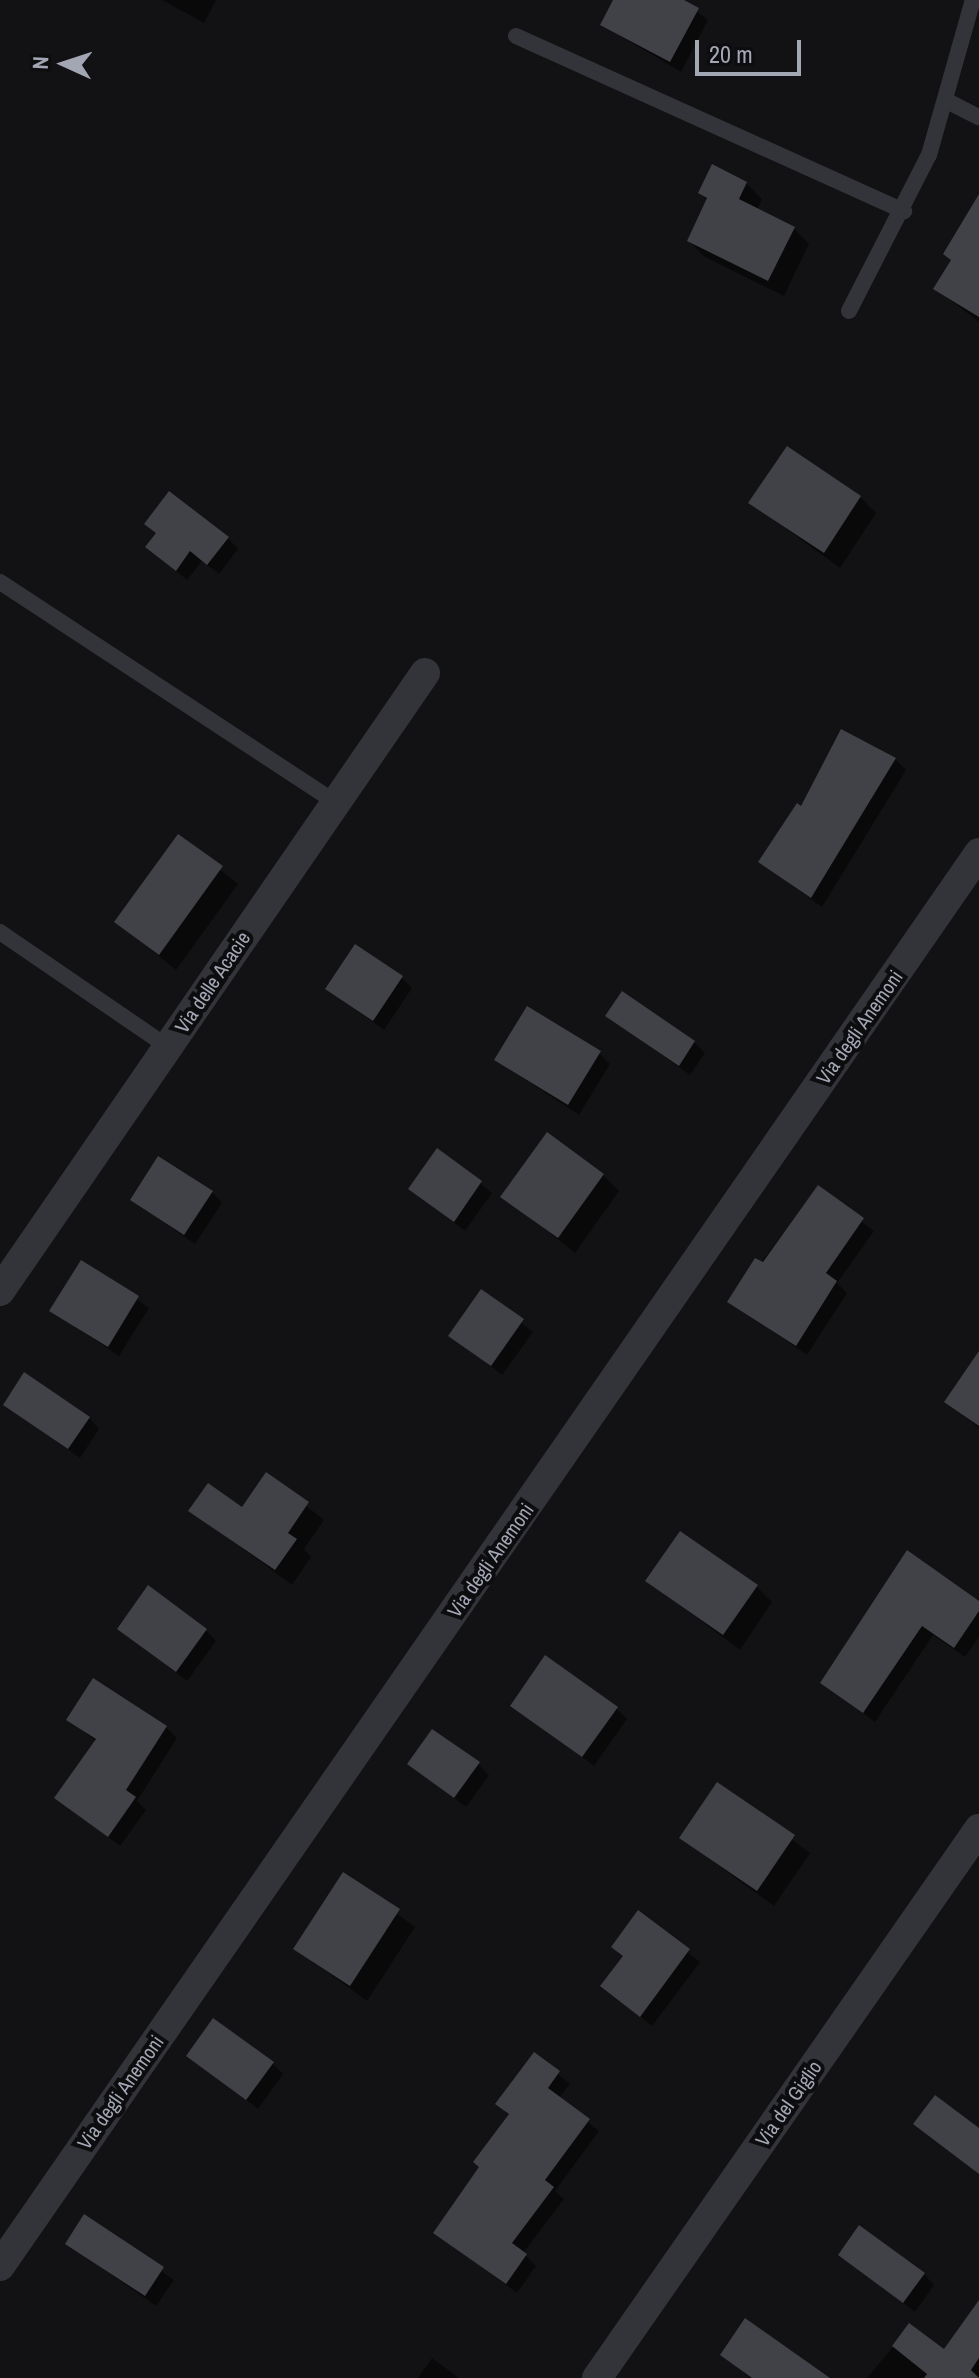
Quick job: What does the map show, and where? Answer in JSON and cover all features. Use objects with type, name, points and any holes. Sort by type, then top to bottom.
[{"type":"street","name":"Via delle Acacie","points":[[0,1291],[425,673]]},
{"type":"street","name":"Via degli Anemoni","points":[[0,2266],[979,853]]},
{"type":"street","name":"Via del Giglio","points":[[597,2378],[979,1829]]},
{"type":"lane","points":[[849,311],[904,211],[947,101],[973,0]]},
{"type":"lane","points":[[516,36],[904,211]]},
{"type":"lane","points":[[947,101],[979,117]]},
{"type":"lane","points":[[0,582],[335,802]]},
{"type":"lane","points":[[0,932],[168,1047]]},
{"type":"building","points":[[613,0],[684,0],[699,8],[670,62],[600,25]]},
{"type":"building","points":[[712,164],[747,182],[739,199],[795,227],[768,281],[687,241],[707,198],[698,193]]},
{"type":"building","points":[[979,194],[979,317],[933,289],[951,260],[943,254]]},
{"type":"building","points":[[787,446],[861,496],[824,553],[748,503]]},
{"type":"building","points":[[169,491],[229,537],[207,565],[190,551],[176,571],[145,547],[156,533],[144,524]]},
{"type":"building","points":[[841,729],[896,758],[811,898],[758,862],[797,803],[801,806]]},
{"type":"building","points":[[178,834],[223,866],[159,955],[114,922]]},
{"type":"building","points":[[355,944],[403,976],[373,1021],[325,989]]},
{"type":"building","points":[[622,991],[695,1041],[679,1066],[605,1016]]},
{"type":"building","points":[[527,1006],[601,1051],[568,1105],[494,1060]]},
{"type":"building","points":[[547,1132],[604,1174],[558,1238],[500,1197]]},
{"type":"building","points":[[437,1148],[482,1181],[454,1222],[408,1189]]},
{"type":"building","points":[[158,1156],[213,1191],[184,1235],[130,1200]]},
{"type":"building","points":[[818,1185],[864,1218],[826,1273],[837,1281],[796,1346],[727,1302],[755,1258],[763,1262]]},
{"type":"building","points":[[81,1260],[139,1296],[108,1347],[49,1311]]},
{"type":"building","points":[[481,1289],[524,1319],[491,1366],[448,1336]]},
{"type":"building","points":[[979,1351],[979,1426],[944,1402]]},
{"type":"building","points":[[24,1372],[90,1417],[68,1449],[3,1405]]},
{"type":"building","points":[[266,1472],[309,1502],[288,1533],[297,1539],[275,1570],[188,1511],[208,1483],[242,1507]]},
{"type":"building","points":[[680,1531],[758,1585],[723,1635],[645,1581]]},
{"type":"building","points":[[907,1550],[979,1601],[979,1611],[954,1648],[922,1626],[863,1713],[820,1683]]},
{"type":"building","points":[[148,1585],[207,1629],[176,1672],[117,1629]]},
{"type":"building","points":[[545,1655],[618,1707],[582,1757],[510,1706]]},
{"type":"building","points":[[93,1678],[167,1726],[126,1790],[136,1797],[108,1837],[54,1798],[96,1739],[66,1720]]},
{"type":"building","points":[[432,1729],[480,1762],[454,1798],[407,1764]]},
{"type":"building","points":[[717,1782],[795,1835],[757,1891],[679,1838]]},
{"type":"building","points":[[343,1872],[400,1909],[350,1986],[293,1949]]},
{"type":"building","points":[[638,1910],[690,1949],[640,2017],[600,1986],[623,1956],[611,1947]]},
{"type":"building","points":[[213,2018],[274,2062],[246,2100],[186,2056]]},
{"type":"building","points":[[534,2052],[560,2071],[548,2088],[590,2119],[545,2180],[554,2187],[512,2243],[527,2254],[506,2284],[433,2233],[479,2167],[473,2162],[509,2114],[495,2104]]},
{"type":"building","points":[[935,2095],[979,2128],[979,2174],[913,2124]]},
{"type":"building","points":[[84,2214],[164,2267],[145,2296],[65,2244]]},
{"type":"building","points":[[859,2225],[925,2273],[903,2303],[838,2255]]},
{"type":"building","points":[[979,2300],[979,2358],[971,2370],[979,2378],[924,2378],[927,2374],[892,2346],[909,2323],[944,2349]]},
{"type":"building","points":[[745,2318],[830,2378],[752,2378],[720,2355]]}]
